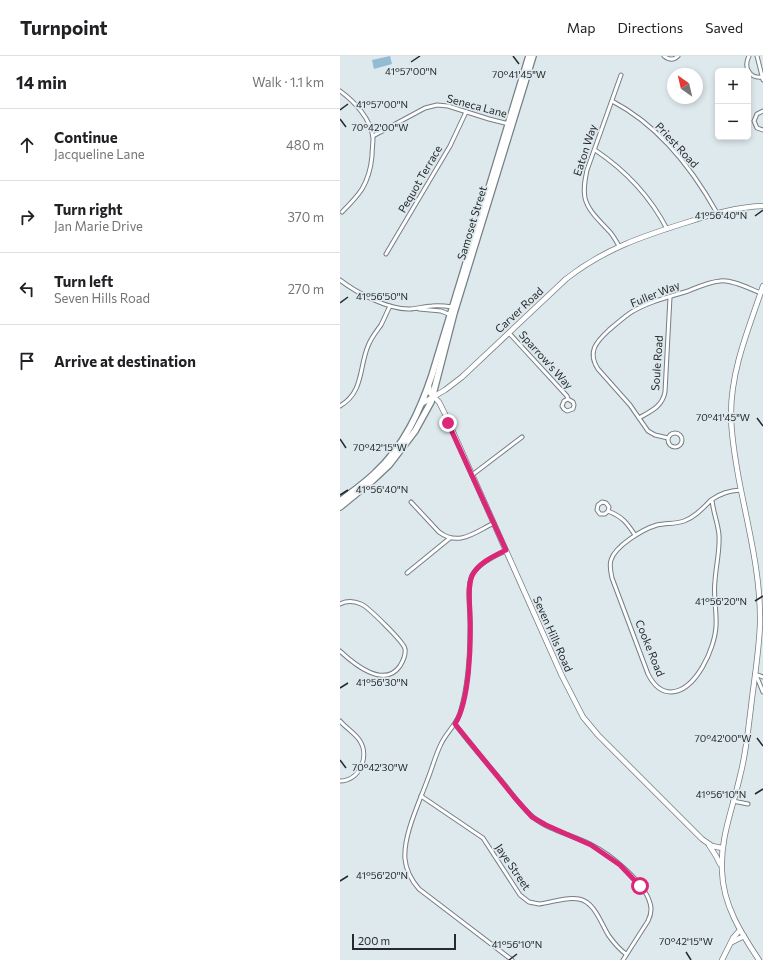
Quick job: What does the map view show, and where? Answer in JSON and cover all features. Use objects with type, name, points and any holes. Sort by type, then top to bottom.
[{"type":"highway","name":"Samoset Street","points":[[511,125],[529,56]]},
{"type":"highway","name":"Samoset Street","points":[[433,397],[454,307],[533,56]]},
{"type":"highway","name":"Samoset Street","points":[[428,385],[452,315]]},
{"type":"highway","points":[[340,502],[375,473],[393,454],[407,433],[421,404],[428,385]]},
{"type":"highway","points":[[340,507],[374,480],[393,461],[421,421],[433,397]]},
{"type":"street","points":[[664,56],[668,59],[672,59],[678,56]]},
{"type":"street","points":[[748,56],[746,63],[748,72],[763,79],[758,56]]},
{"type":"street","name":"Eaton Way","points":[[619,246],[610,232],[591,211],[585,199],[584,184],[621,75]]},
{"type":"street","points":[[340,91],[354,102],[360,110],[369,125],[372,136],[371,161],[367,178],[359,194],[342,212]]},
{"type":"street","name":"Priest Road","points":[[612,101],[640,120],[668,145],[696,178],[717,213]]},
{"type":"street","name":"Seneca Lane","points":[[372,136],[433,105],[444,106],[511,125]]},
{"type":"street","points":[[763,111],[757,114],[754,121],[756,126],[763,130]]},
{"type":"street","name":"Pequot Terrace","points":[[386,254],[450,146],[466,112]]},
{"type":"street","points":[[595,150],[613,163],[634,182],[656,209],[667,229]]},
{"type":"street","name":"Carver Road","points":[[433,397],[462,377],[557,288],[591,261],[619,246],[717,213],[743,207],[763,206]]},
{"type":"street","points":[[340,280],[358,292],[390,306],[410,310],[431,306],[454,307]]},
{"type":"street","name":"Fuller Way","points":[[668,438],[650,433],[644,427],[626,400],[598,369],[593,359],[594,348],[600,338],[631,312],[644,306],[721,280],[761,293]]},
{"type":"street","points":[[759,960],[740,930],[725,894],[722,881],[722,866],[723,846],[733,801],[741,776],[755,674],[760,658],[760,579],[735,458],[732,432],[732,397],[737,366],[763,286]]},
{"type":"street","name":"Soule Road","points":[[639,418],[655,409],[664,400],[670,297]]},
{"type":"street","points":[[340,406],[349,399],[354,392],[361,376],[367,348],[372,337],[381,325],[390,306]]},
{"type":"street","points":[[415,308],[442,311],[452,315]]},
{"type":"street","name":"Sparrow's Way","points":[[509,333],[567,396],[568,399]]},
{"type":"street","name":"Seven Hills Road","points":[[428,385],[433,397],[439,402],[565,682],[583,717],[598,736],[708,844],[722,866]]},
{"type":"street","points":[[421,404],[433,397]]},
{"type":"street","name":"Fuller Way","points":[[676,433],[681,436],[681,441],[679,445],[674,446],[670,444],[668,438],[671,434],[676,433]]},
{"type":"street","points":[[472,474],[522,437]]},
{"type":"street","name":"Cooke Road","points":[[712,500],[720,541],[714,582],[717,622],[716,634],[698,674],[686,686],[676,692],[668,692],[655,686],[650,679],[612,578],[610,564],[617,550],[645,530],[657,525],[680,522],[689,519],[712,500],[726,492],[741,490]]},
{"type":"street","points":[[411,502],[440,532],[450,538],[456,539],[466,537],[494,524]]},
{"type":"street","points":[[602,502],[606,503],[609,507],[608,511],[605,514],[600,514],[597,510],[598,505],[602,502]]},
{"type":"street","points":[[608,511],[623,518],[635,536]]},
{"type":"street","points":[[407,573],[450,538]]},
{"type":"street","points":[[506,550],[485,562],[475,571],[470,580],[470,640],[464,698],[455,724],[441,744],[421,796],[406,843],[405,861],[411,877],[425,895],[512,960]]},
{"type":"street","points":[[340,604],[351,602],[364,605],[396,635],[404,645],[405,655],[397,669],[392,673],[381,676],[363,668],[340,651]]},
{"type":"street","points":[[755,674],[763,677]]},
{"type":"street","points":[[755,674],[763,692]]},
{"type":"street","points":[[340,721],[360,742],[363,752],[361,765],[356,775],[345,781],[340,781]]},
{"type":"street","points":[[455,724],[532,817],[546,825],[591,845],[602,852],[627,872],[645,892],[650,903],[650,915],[648,921],[623,960]]},
{"type":"street","name":"Jaye Street","points":[[421,796],[470,828],[482,838],[515,889],[524,899],[534,904],[573,899],[579,899],[587,903],[594,909],[618,948],[626,954]]},
{"type":"street","points":[[733,801],[748,804]]},
{"type":"street","points":[[708,844],[723,846]]},
{"type":"street","points":[[722,960],[733,938],[740,930]]},
{"type":"street","points":[[732,942],[744,936]]},
{"type":"shaded area","points":[[390,56],[392,64],[374,69],[372,60]]},
{"type":"route","points":[[448,423],[506,550],[496,554],[485,562],[475,571],[470,580],[470,640],[468,674],[462,707],[455,724],[532,817],[546,825],[591,845],[612,858],[640,886]]}]
